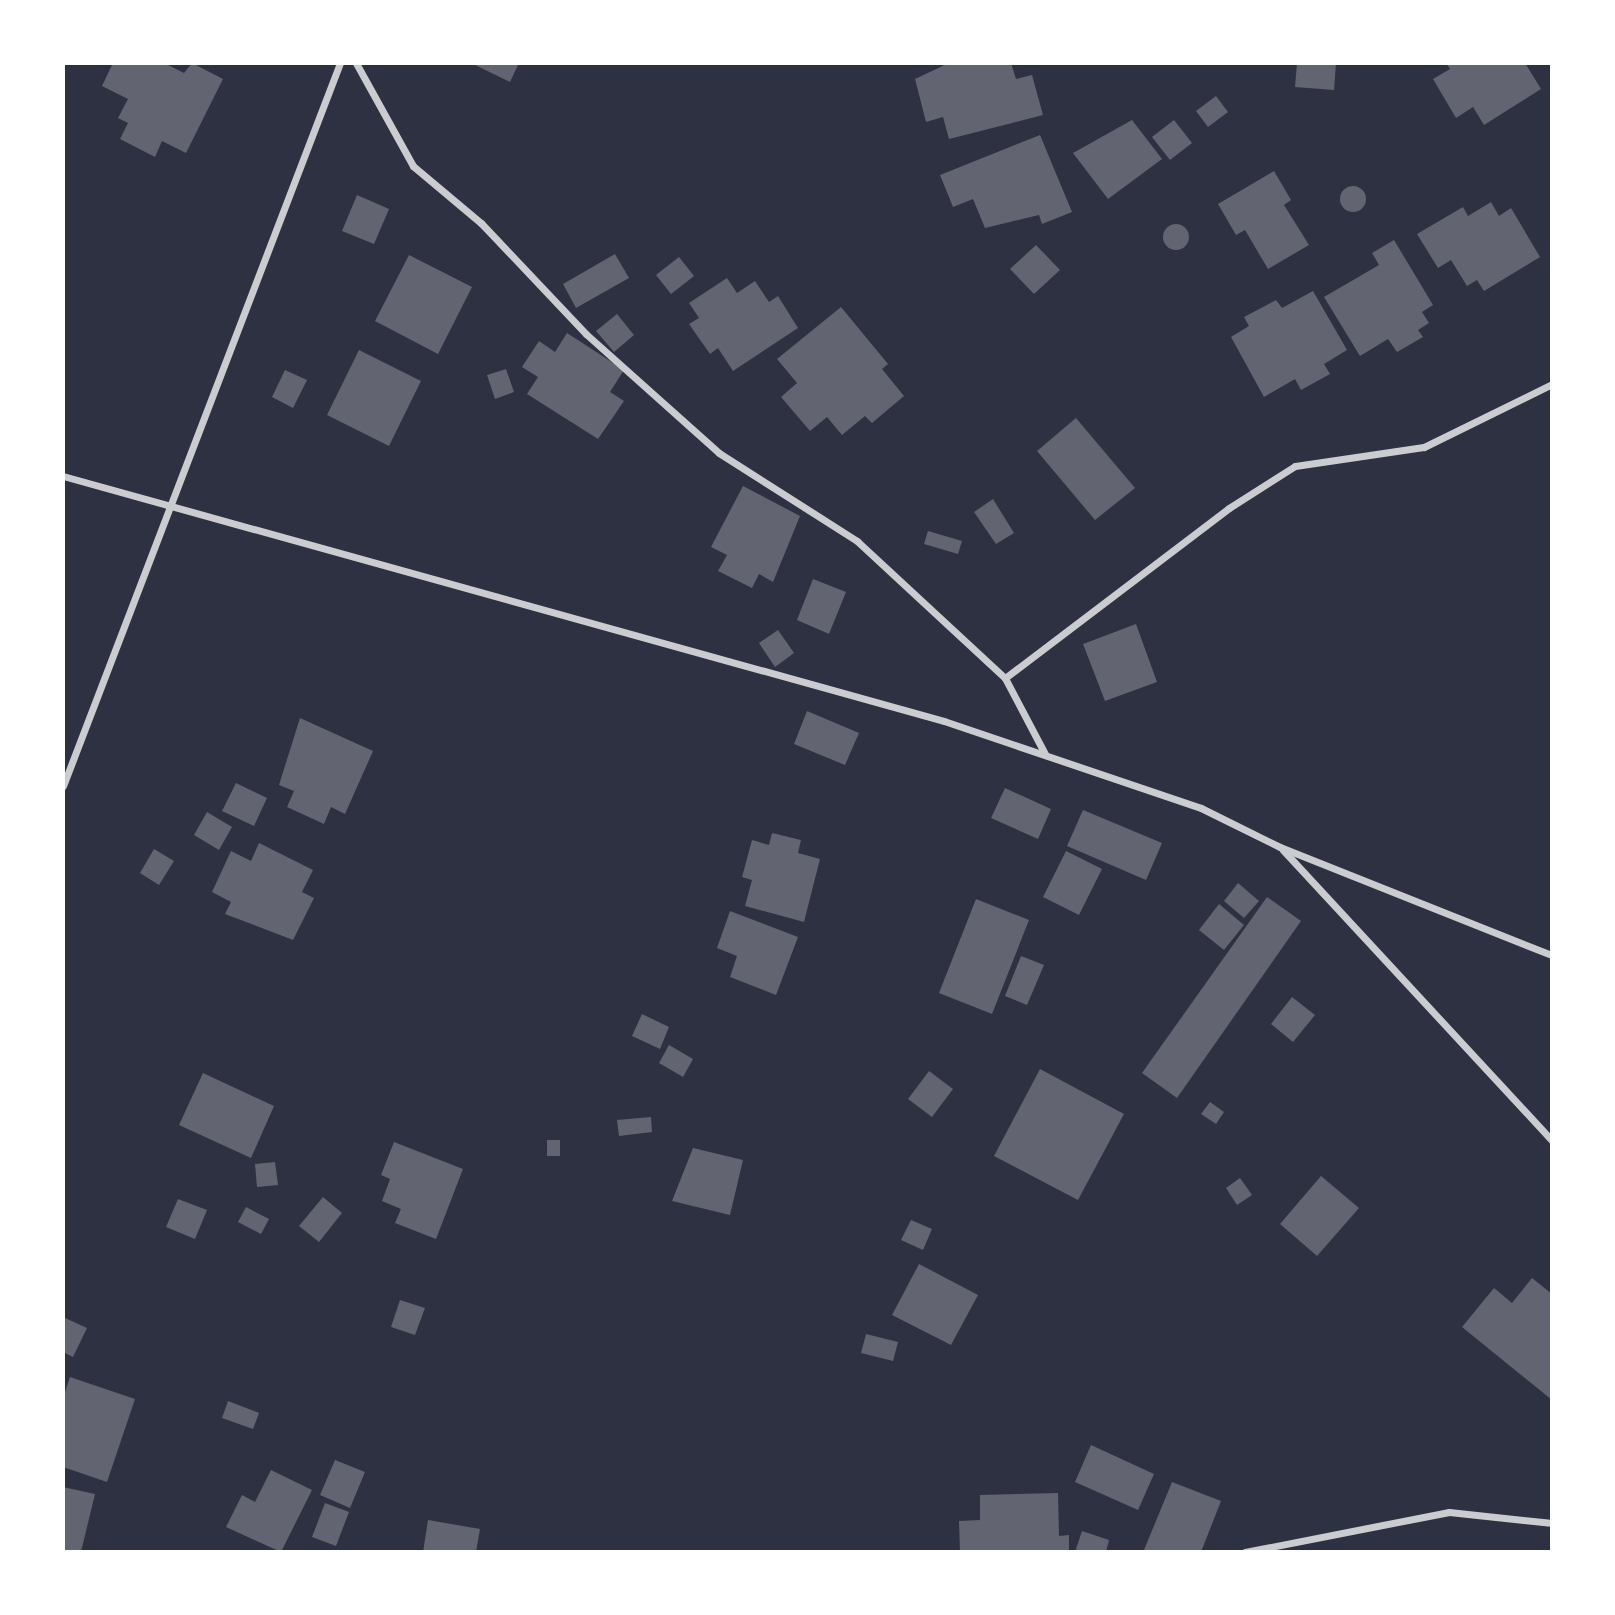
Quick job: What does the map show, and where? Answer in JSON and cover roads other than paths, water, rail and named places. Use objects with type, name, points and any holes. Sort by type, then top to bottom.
[{"type":"street","points":[[63,786],[172,510],[340,63]]},
{"type":"street","points":[[356,63],[414,166],[481,223],[586,334],[719,453],[857,541],[1005,678],[1045,755]]},
{"type":"street","points":[[1005,678],[1229,508],[1295,466],[1424,447],[1552,384]]},
{"type":"street","points":[[63,476],[172,510],[944,721],[1201,808],[1280,847],[1552,955]]},
{"type":"street","points":[[1280,847],[1552,1141]]},
{"type":"street","points":[[1245,1552],[1449,1512],[1552,1523]]}]
